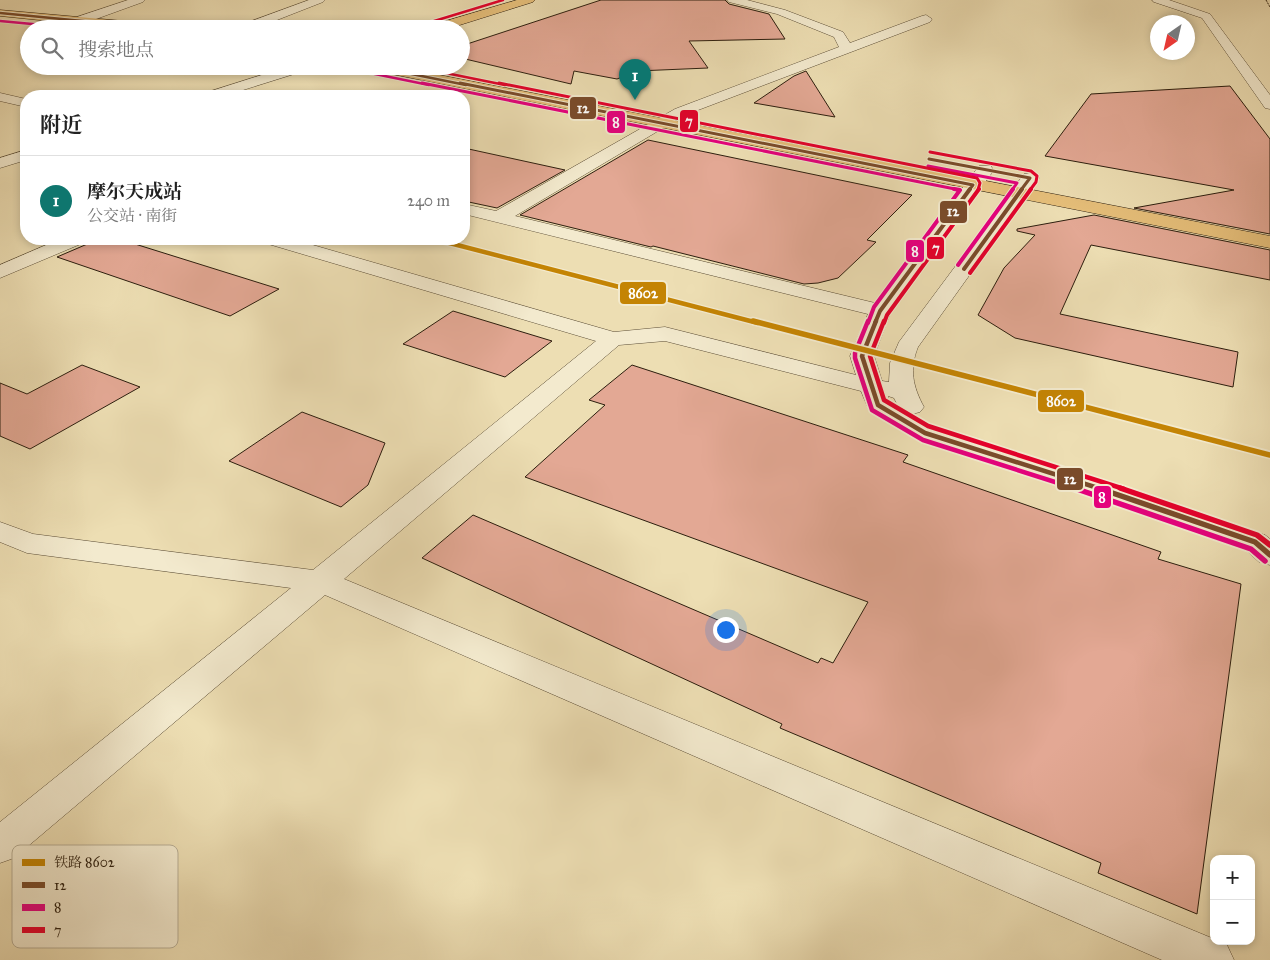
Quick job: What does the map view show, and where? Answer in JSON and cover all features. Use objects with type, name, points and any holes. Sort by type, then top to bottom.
[{"type":"main road","points":[[463,20],[529,0]]},
{"type":"main road","points":[[0,13],[53,20]]},
{"type":"main road","points":[[0,21],[20,22]]},
{"type":"main road","points":[[470,74],[680,112],[1024,186],[1270,242]]},
{"type":"main road","points":[[416,75],[661,124],[979,177]]},
{"type":"main road","points":[[1024,186],[1085,188]]},
{"type":"street","points":[[93,20],[139,0]]},
{"type":"street","points":[[266,20],[319,0]]},
{"type":"street","points":[[733,0],[781,12],[839,34],[846,48]]},
{"type":"street","points":[[1158,0],[1206,16],[1270,105]]},
{"type":"street","points":[[498,218],[680,112],[926,19]]},
{"type":"street","points":[[229,90],[276,75]]},
{"type":"street","points":[[0,97],[20,102]]},
{"type":"street","points":[[2,161],[20,156]]},
{"type":"street","points":[[2,161],[20,165]]},
{"type":"street","points":[[979,177],[880,311],[862,356],[878,405],[924,433],[1098,488],[1255,542],[1270,554]]},
{"type":"street","points":[[924,433],[904,392],[899,369],[906,347],[1024,186]]},
{"type":"street","points":[[470,211],[880,311]]},
{"type":"street","points":[[0,272],[62,245]]},
{"type":"street","points":[[292,245],[613,339],[664,334],[871,386],[904,392]]},
{"type":"street","points":[[0,846],[613,339]]},
{"type":"street","points":[[0,531],[27,543],[320,582],[1212,960]]},
{"type":"path","points":[[1266,0],[1270,7]]},
{"type":"building","points":[[601,0],[725,0],[729,4],[769,14],[785,39],[689,41],[708,68],[637,71],[617,79],[574,71],[571,84],[470,60],[470,43]]},
{"type":"building","points":[[806,71],[835,117],[754,103],[794,76]]},
{"type":"building","points":[[1230,86],[1270,139],[1270,234],[1134,208],[1234,190],[1045,156],[1091,94]]},
{"type":"building","points":[[648,140],[912,195],[867,240],[876,242],[838,278],[804,284],[520,215]]},
{"type":"building","points":[[470,149],[565,170],[497,208],[470,202]]},
{"type":"building","points":[[1094,215],[1270,250],[1270,280],[1091,245],[1060,314],[1238,352],[1233,387],[1015,338],[978,315],[1004,268],[1035,235],[1017,231],[1017,229]]},
{"type":"building","points":[[85,245],[138,245],[279,289],[230,316],[57,257]]},
{"type":"building","points":[[453,311],[552,341],[505,377],[403,344]]},
{"type":"building","points":[[82,365],[140,387],[30,449],[0,436],[0,383],[27,394]]},
{"type":"building","points":[[632,365],[908,455],[903,462],[1161,552],[1158,559],[1241,584],[1197,914],[1098,873],[1101,863],[780,728],[782,724],[422,558],[473,515],[818,663],[821,658],[833,663],[868,602],[525,477],[605,405],[589,400]]},
{"type":"building","points":[[302,412],[385,443],[368,485],[341,507],[229,461]]},
{"type":"rail line","name":"8602","points":[[457,245],[1270,455]]},
{"type":"transit line","name":"7","points":[[438,20],[503,0]]},
{"type":"transit line","name":"12","points":[[0,13],[72,20]]},
{"type":"transit line","name":"8","points":[[0,21],[20,23]]},
{"type":"transit line","name":"8","points":[[380,75],[456,90]]},
{"type":"transit line","name":"12","points":[[417,75],[973,185],[880,311],[862,356],[878,405],[925,433],[1098,488],[1255,542],[1270,555]]},
{"type":"transit line","name":"7","points":[[456,75],[977,178],[980,183],[979,189],[887,315],[870,356],[884,400],[928,426],[1100,481],[1257,535],[1270,545]]},
{"type":"transit line","name":"8","points":[[470,93],[960,190],[874,307],[855,353],[872,410],[923,440],[1096,495],[1251,549],[1265,561]]},
{"type":"transit line","name":"7","points":[[930,152],[1031,171],[1037,176],[1036,182],[970,273]]},
{"type":"transit line","name":"12","points":[[929,159],[1030,178],[964,269]]},
{"type":"transit line","name":"8","points":[[928,166],[1017,183],[958,265]]},
{"type":"place","name":"摩尔天成站","points":[[635,100]]}]
